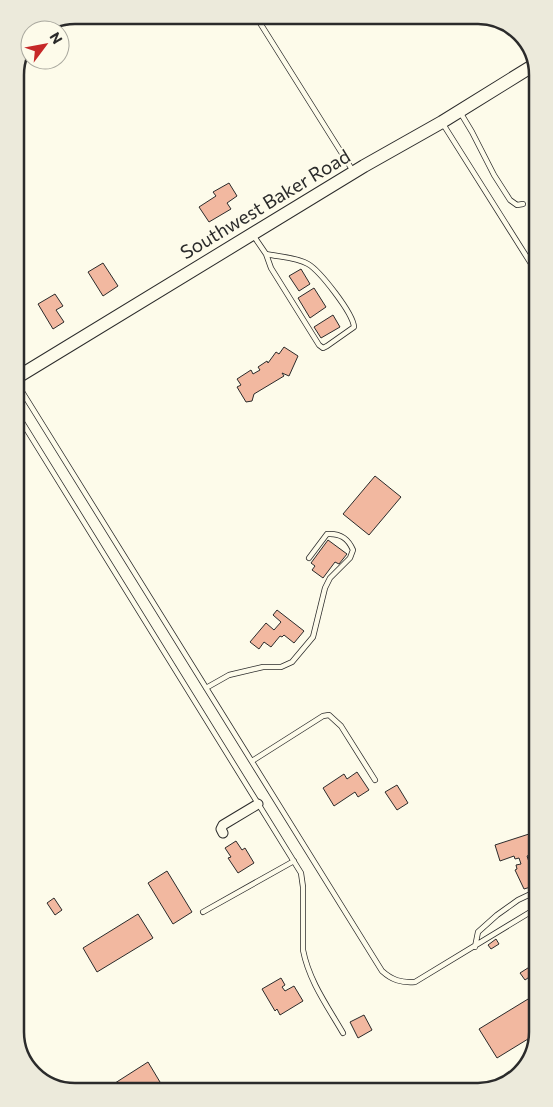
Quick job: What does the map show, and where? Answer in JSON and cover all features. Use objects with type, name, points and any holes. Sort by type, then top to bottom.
[{"type":"main road","name":"Southwest Baker Road","points":[[24,373],[354,172],[442,122],[528,68]]},
{"type":"street","points":[[223,833],[221,829],[223,826],[258,804]]},
{"type":"lane","points":[[261,24],[354,172]]},
{"type":"lane","points":[[460,111],[494,175],[510,200],[517,205],[523,204]]},
{"type":"lane","points":[[442,122],[529,260]]},
{"type":"lane","points":[[252,234],[266,254],[271,268],[319,345],[323,348],[327,346],[354,327],[349,311],[318,273],[308,264],[266,254]]},
{"type":"lane","points":[[24,395],[382,971],[390,978],[403,983],[415,982],[529,913]]},
{"type":"lane","points":[[24,425],[300,872],[305,960],[309,974],[344,1033]]},
{"type":"lane","points":[[206,688],[229,675],[263,667],[281,667],[292,662],[306,647],[313,638],[325,588],[330,578],[350,558],[353,550],[350,543],[343,536],[327,534],[309,558]]},
{"type":"lane","points":[[252,761],[323,716],[329,715],[341,726],[375,780]]},
{"type":"lane","points":[[203,912],[294,861]]},
{"type":"lane","points":[[475,947],[478,932],[518,900],[529,895]]},
{"type":"building","points":[[229,183],[237,196],[227,203],[231,209],[209,222],[199,207],[216,196],[213,192]]},
{"type":"building","points":[[103,263],[118,286],[103,296],[88,272]]},
{"type":"building","points":[[301,269],[310,284],[299,291],[289,276]]},
{"type":"building","points":[[314,288],[326,307],[310,318],[298,298]]},
{"type":"building","points":[[55,294],[63,306],[56,310],[64,322],[53,329],[38,304]]},
{"type":"building","points":[[333,315],[340,327],[321,338],[314,327]]},
{"type":"building","points":[[284,347],[298,356],[289,376],[282,373],[284,376],[254,394],[252,401],[246,402],[237,387],[241,385],[237,379],[251,370],[253,374],[260,370],[258,367],[267,361],[268,363],[276,352],[279,354]]},
{"type":"building","points":[[375,476],[401,497],[369,535],[343,514]]},
{"type":"building","points":[[328,540],[347,554],[339,564],[335,562],[323,578],[312,570],[315,566],[311,563]]},
{"type":"building","points":[[277,610],[304,631],[294,643],[284,635],[280,636],[271,647],[264,642],[259,649],[250,642],[266,623],[274,630],[281,622],[273,615]]},
{"type":"building","points":[[357,772],[369,790],[358,797],[355,792],[334,806],[323,788],[344,774],[347,779]]},
{"type":"building","points":[[397,785],[408,803],[397,810],[385,792]]},
{"type":"building","points":[[529,834],[529,855],[527,856],[529,862],[529,887],[524,889],[515,870],[517,869],[516,865],[521,864],[519,858],[515,859],[514,856],[500,861],[495,845]]},
{"type":"building","points":[[236,841],[242,850],[245,848],[254,863],[238,873],[228,858],[231,857],[225,848]]},
{"type":"building","points":[[167,871],[192,912],[173,924],[148,883]]},
{"type":"building","points":[[54,898],[62,910],[55,915],[47,903]]},
{"type":"building","points":[[138,914],[153,938],[97,972],[83,948]]},
{"type":"building","points":[[496,939],[499,944],[491,949],[488,945]]},
{"type":"building","points":[[529,967],[529,977],[525,980],[520,973]]},
{"type":"building","points":[[281,978],[285,985],[282,987],[285,991],[294,986],[303,1001],[280,1015],[277,1009],[275,1011],[262,989]]},
{"type":"building","points":[[529,998],[529,1040],[497,1058],[479,1029]]},
{"type":"building","points":[[364,1015],[372,1030],[358,1038],[350,1022]]},
{"type":"building","points":[[148,1062],[161,1083],[115,1083]]}]
